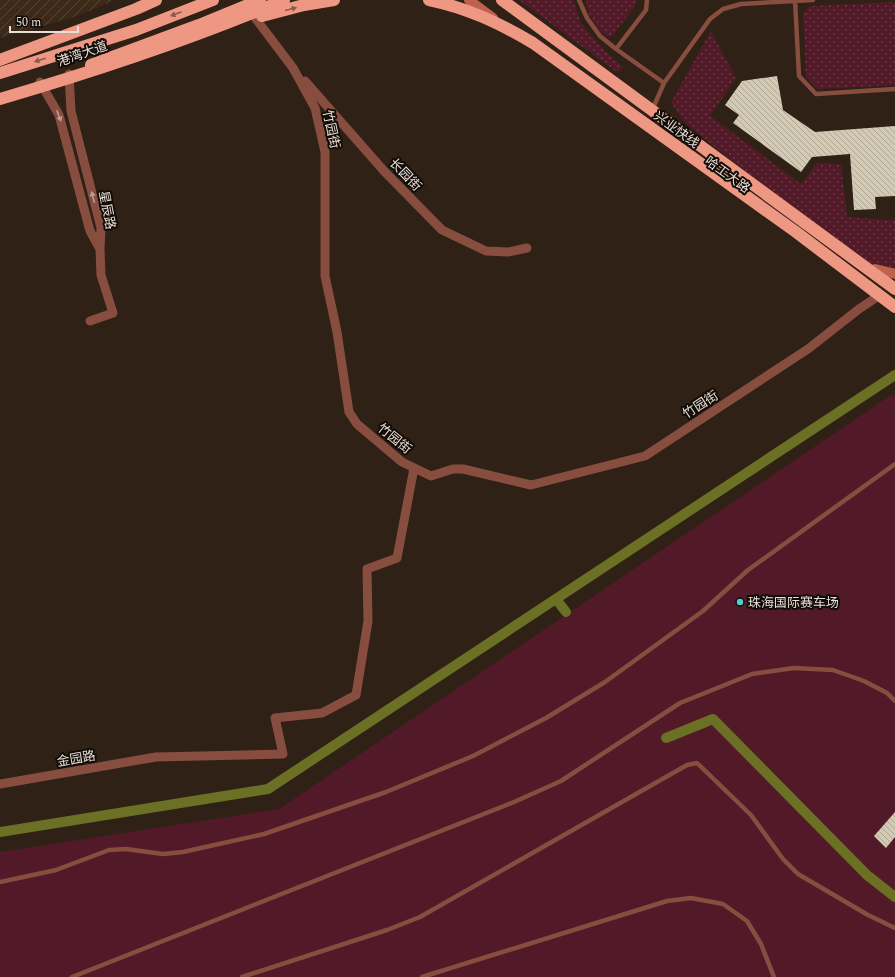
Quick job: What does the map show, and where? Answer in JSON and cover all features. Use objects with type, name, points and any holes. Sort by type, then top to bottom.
[{"type":"highway","points":[[136,10],[156,0]]},
{"type":"highway","points":[[0,60],[163,0]]},
{"type":"highway","name":"港湾大道","points":[[0,73],[136,30],[213,0]]},
{"type":"highway","points":[[0,99],[125,60],[226,25],[284,0]]},
{"type":"highway","points":[[226,25],[304,5],[334,0]]},
{"type":"highway","name":"兴业快线","points":[[429,0],[468,10],[533,43],[796,232],[895,307]]},
{"type":"highway","name":"兴业快线","points":[[502,0],[895,289]]},
{"type":"highway","name":"港湾大道","points":[[0,94],[124,54],[255,3]]},
{"type":"street","name":"哈工大路","points":[[469,0],[560,68],[895,311]]},
{"type":"street","name":"哈工大路","points":[[507,0],[654,106],[895,284]]},
{"type":"street","name":"竹园街","points":[[255,3],[256,19],[293,68],[315,108],[325,152],[325,276],[337,332],[349,412],[357,424],[402,462],[414,468],[431,476],[452,469],[463,469],[531,485],[645,456],[808,349],[859,309],[877,297]]},
{"type":"street","name":"长园街","points":[[293,68],[384,172],[442,230],[486,251],[508,252],[527,248]]},
{"type":"street","name":"星辰路","points":[[69,73],[71,111],[101,228],[100,249]]},
{"type":"street","name":"星辰路","points":[[40,82],[59,115],[90,231],[100,249]]},
{"type":"street","points":[[90,321],[112,313],[102,275],[100,249]]},
{"type":"street","points":[[874,269],[895,274]]},
{"type":"street","points":[[877,297],[895,298]]},
{"type":"street","name":"金园路","points":[[0,784],[156,757],[283,754],[275,718],[322,712],[356,695],[368,621],[367,569],[397,558],[414,468]]},
{"type":"lane","points":[[579,0],[586,18],[600,36],[664,83]]},
{"type":"lane","points":[[616,49],[646,10],[647,0]]},
{"type":"lane","points":[[795,0],[799,76],[816,94],[895,89]]},
{"type":"lane","points":[[654,106],[664,83],[710,19],[723,9],[741,4],[813,0]]},
{"type":"lane","points":[[0,882],[56,870],[109,850],[126,849],[163,854],[183,852],[264,834],[386,792],[473,756],[546,718],[606,682],[703,611],[748,570],[895,464]]},
{"type":"lane","points":[[72,977],[514,802],[561,781],[680,703],[752,674],[794,668],[833,670],[864,681],[887,693],[895,701]]},
{"type":"lane","points":[[242,977],[387,930],[420,917],[688,765],[697,763],[751,815],[783,859],[798,874],[868,915],[895,928]]},
{"type":"lane","points":[[422,977],[668,900],[691,898],[723,904],[747,921],[761,944],[774,977]]},
{"type":"shaded area","points":[[0,0],[115,0],[77,16],[0,38]]},
{"type":"shaded area","points":[[519,0],[573,0],[581,23],[605,51],[623,67],[618,73]]},
{"type":"shaded area","points":[[586,0],[636,1],[635,6],[614,34],[608,37],[600,30],[590,16],[586,5]]},
{"type":"shaded area","points":[[895,2],[895,85],[817,89],[806,77],[803,13],[810,6]]},
{"type":"shaded area","points":[[711,31],[736,78],[710,116],[801,184],[817,163],[841,164],[847,217],[889,220],[895,219],[895,274],[875,269],[782,201],[685,123],[671,102]]},
{"type":"shaded area","name":"珠海国际赛车场","points":[[891,395],[895,395],[895,977],[0,977],[0,852],[279,809]]},
{"type":"building","points":[[777,76],[783,110],[815,132],[895,126],[895,196],[875,197],[876,209],[854,210],[850,154],[812,157],[801,172],[733,123],[739,115],[725,105],[742,81]]},
{"type":"building","points":[[895,812],[895,837],[886,848],[874,836]]},
{"type":"waterway","points":[[0,832],[268,789],[895,375]]},
{"type":"waterway","points":[[556,599],[566,612]]},
{"type":"waterway","points":[[666,738],[713,719],[867,875],[895,897]]},
{"type":"place","name":"珠海国际赛车场","points":[[740,602]]}]
